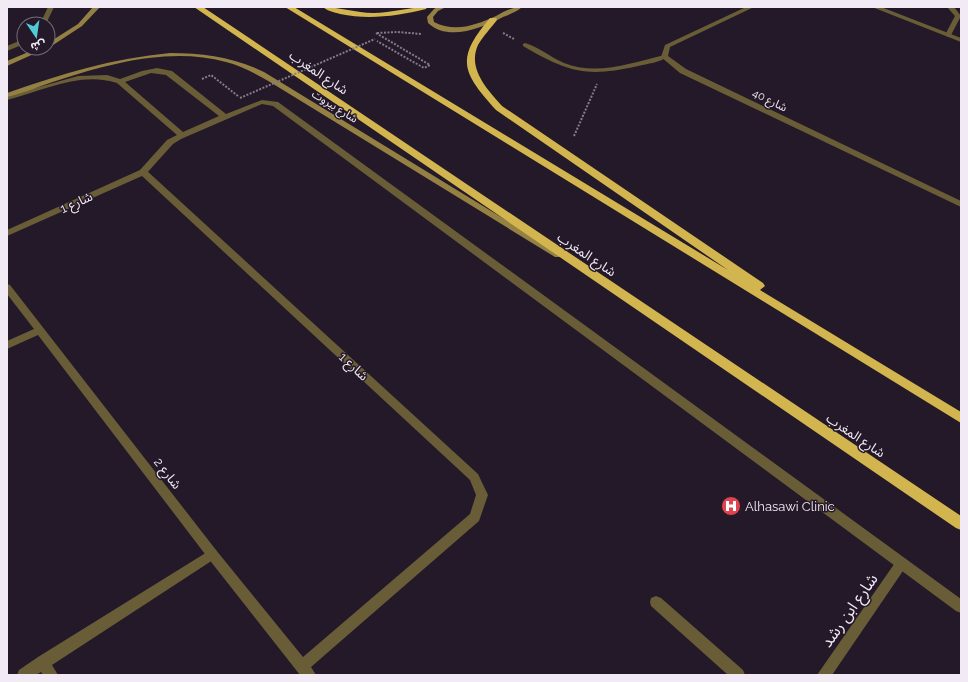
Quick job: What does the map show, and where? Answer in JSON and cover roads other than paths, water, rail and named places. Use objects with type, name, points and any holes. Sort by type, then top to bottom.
[{"type":"highway","name":"شارع المغرب","points":[[198,7],[961,524]]},
{"type":"highway","points":[[289,7],[961,418]]},
{"type":"highway","points":[[327,7],[339,12],[373,16],[406,12],[423,7]]},
{"type":"highway","points":[[493,20],[472,50],[471,68],[484,91],[499,108],[730,265],[838,343]]},
{"type":"main road","points":[[56,41],[80,25],[97,7]]},
{"type":"main road","points":[[443,7],[436,10],[430,17],[431,22],[437,27],[452,30],[470,28],[493,20],[519,7]]},
{"type":"main road","name":"شارع بيروت","points":[[7,95],[79,71],[138,59],[190,55],[213,57],[232,61],[273,80],[622,294]]},
{"type":"main road","points":[[7,64],[26,56]]},
{"type":"street","points":[[525,45],[557,62],[572,68],[604,69],[637,64],[664,57],[668,46],[750,7]]},
{"type":"street","points":[[875,7],[961,40]]},
{"type":"street","points":[[948,35],[958,16],[950,7]]},
{"type":"street","name":"شارع 40","points":[[664,57],[683,71],[961,204]]},
{"type":"street","points":[[120,81],[150,70],[162,70],[169,73],[225,117]]},
{"type":"street","points":[[7,98],[70,79],[102,76],[113,77],[120,81],[182,135]]},
{"type":"street","points":[[143,172],[170,142],[182,135],[258,103],[267,102],[275,104],[961,607]]},
{"type":"street","name":"شارع 1","points":[[7,233],[143,172],[474,476],[482,495],[475,517],[305,670]]},
{"type":"street","name":"شارع 2","points":[[7,287],[212,554],[305,670]]},
{"type":"street","points":[[7,345],[40,330]]},
{"type":"street","points":[[24,675],[212,554]]},
{"type":"street","name":"شارع ابن رشد","points":[[824,675],[901,564]]},
{"type":"street","points":[[656,602],[738,675]]},
{"type":"street","points":[[43,662],[51,675]]},
{"type":"place","name":"Alhasawi Clinic","points":[[731,506]]}]
